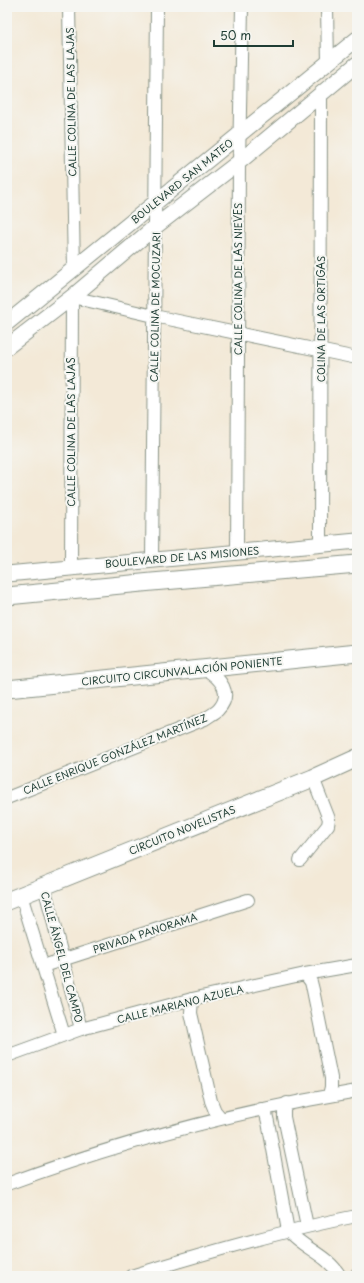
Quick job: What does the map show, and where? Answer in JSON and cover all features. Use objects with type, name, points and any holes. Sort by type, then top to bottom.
[{"type":"main road","points":[[7,596],[357,564]]},
{"type":"main road","name":"CIRCUITO CIRCUNVALACIÓN PONIENTE","points":[[7,689],[357,653]]},
{"type":"main road","name":"CIRCUITO NOVELISTAS","points":[[14,898],[313,778],[357,758]]},
{"type":"street","name":"CALLE COLINA DE LAS LAJAS","points":[[69,7],[74,270]]},
{"type":"street","name":"CALLE COLINA DE MOCUZARI","points":[[152,560],[157,7]]},
{"type":"street","name":"CALLE COLINA DE LAS NIEVES","points":[[237,552],[239,134],[242,7]]},
{"type":"street","points":[[327,7],[328,62]]},
{"type":"street","name":"BOULEVARD SAN MATEO","points":[[7,322],[74,270],[357,38]]},
{"type":"street","name":"BOULEVARD SAN MATEO","points":[[7,346],[72,297],[156,226],[239,162],[357,64]]},
{"type":"street","name":"COLINA DE LAS ORTIGAS","points":[[320,544],[321,93]]},
{"type":"street","name":"CALLE COLINA DE LAS LAJAS","points":[[71,568],[72,297]]},
{"type":"street","points":[[72,297],[154,316],[357,358]]},
{"type":"street","name":"BOULEVARD DE LAS MISIONES","points":[[7,574],[357,541]]},
{"type":"street","name":"CALLE ENRIQUE GONZÁLEZ MARTÍNEZ","points":[[7,798],[205,719],[218,710],[224,701],[224,692],[221,682],[215,675],[205,669]]},
{"type":"street","points":[[7,696],[28,687]]},
{"type":"street","points":[[300,860],[328,825],[329,819],[313,778]]},
{"type":"street","name":"CALLE ÁNGEL DEL CAMPO","points":[[44,886],[81,1028]]},
{"type":"street","name":"CALLE ÁNGEL DEL CAMPO","points":[[14,898],[43,966],[64,1035]]},
{"type":"street","name":"PRIVADA PANORAMA","points":[[43,966],[248,900]]},
{"type":"street","name":"CALLE MARIANO AZUELA","points":[[7,1056],[81,1028],[192,999],[305,974],[357,965]]},
{"type":"street","points":[[305,974],[311,982],[313,990],[331,1078],[329,1095]]},
{"type":"street","points":[[192,999],[191,1013],[211,1101],[215,1111],[221,1118]]},
{"type":"street","points":[[7,1184],[155,1135],[261,1108],[357,1091]]},
{"type":"street","points":[[287,1103],[284,1110],[284,1118],[307,1226]]},
{"type":"street","points":[[261,1108],[266,1114],[268,1122],[288,1231],[295,1238],[327,1259],[337,1270],[340,1276]]},
{"type":"street","points":[[131,1276],[197,1255],[307,1226],[357,1216]]}]
